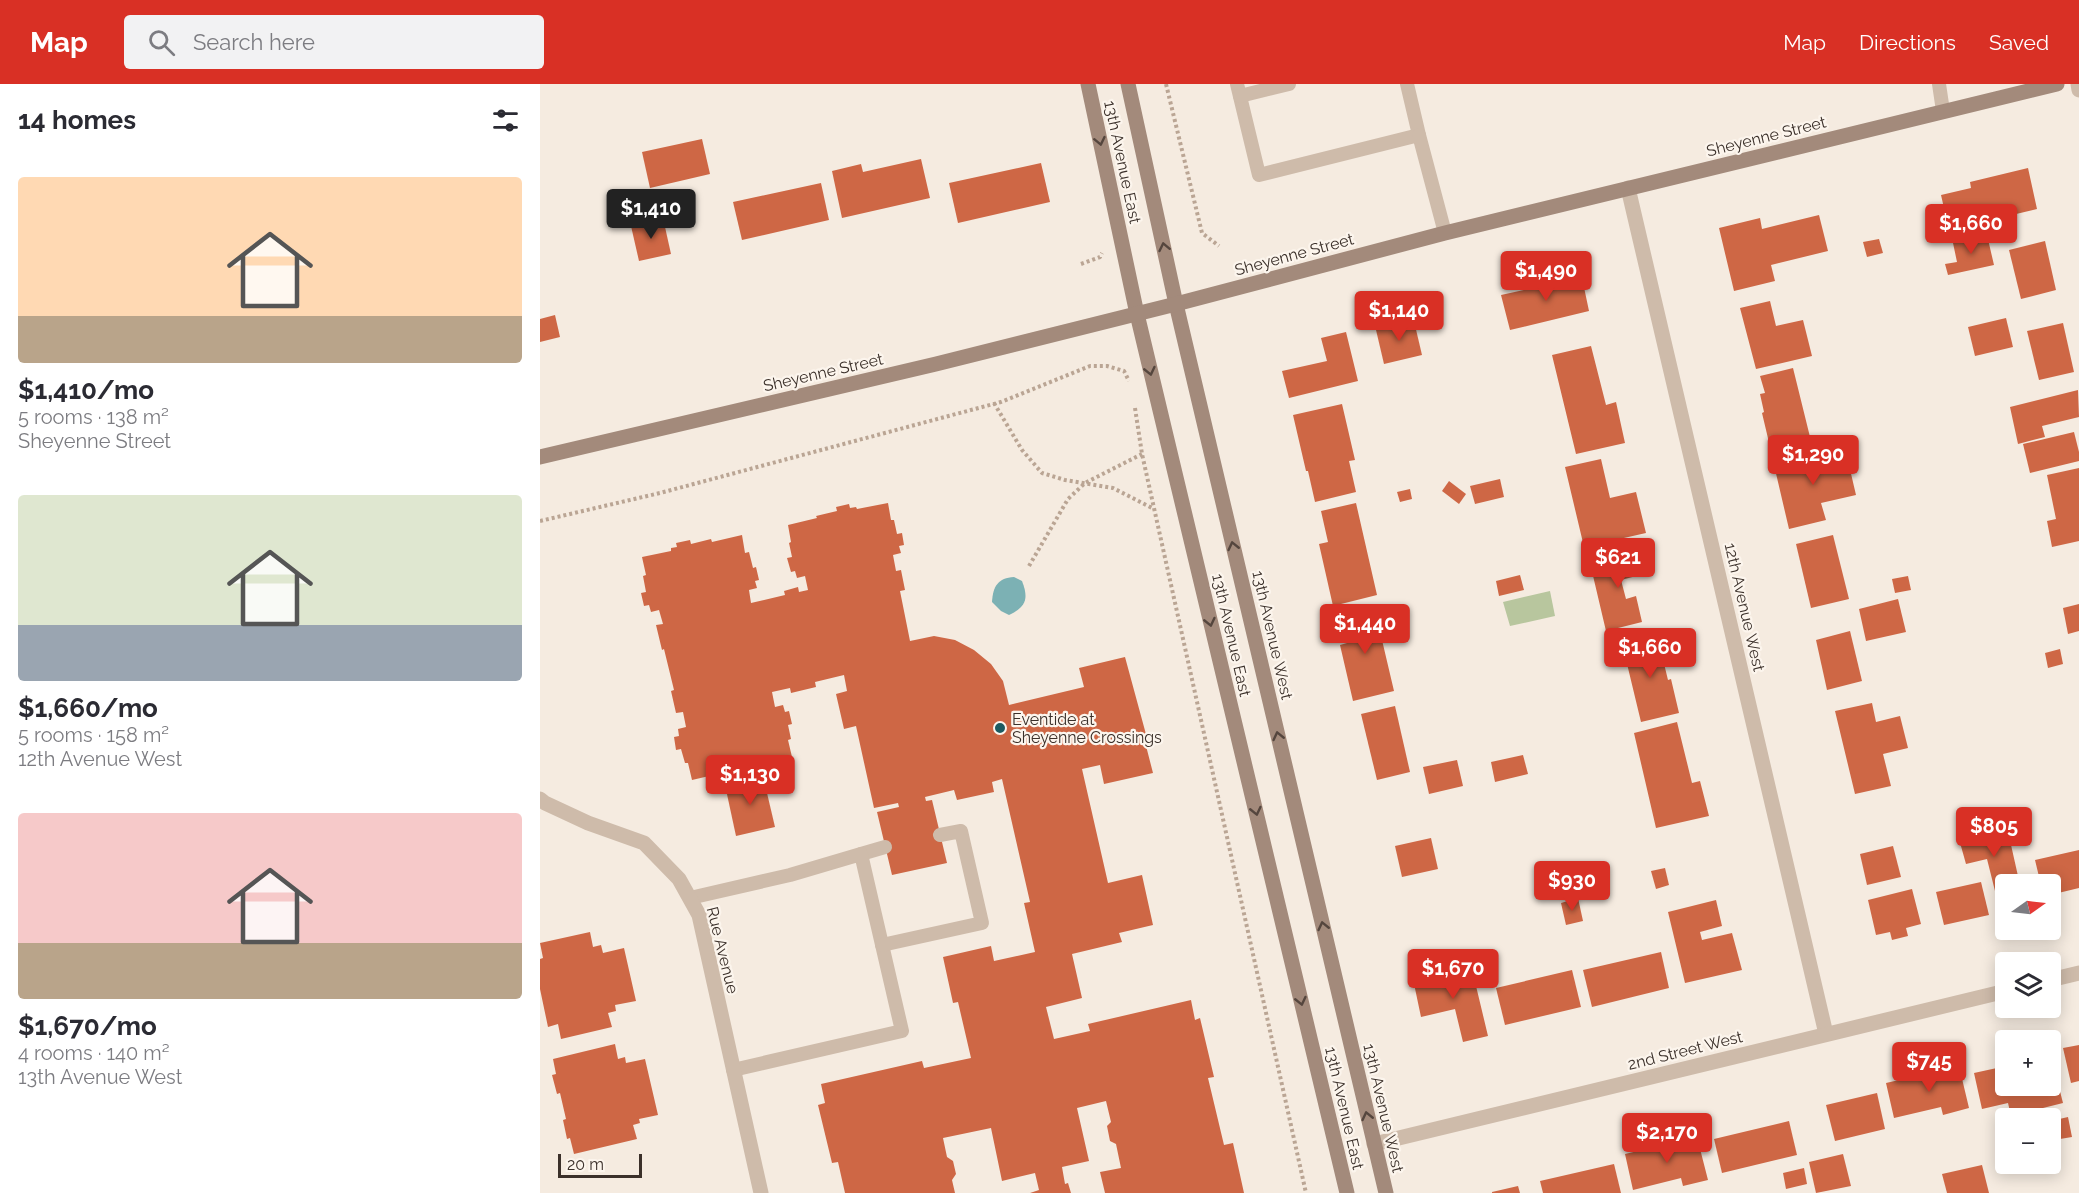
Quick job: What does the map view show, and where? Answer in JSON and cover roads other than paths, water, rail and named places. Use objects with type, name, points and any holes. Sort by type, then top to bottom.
[{"type":"main road","name":"13th Avenue East","points":[[1088,84],[1137,314],[1347,1193]]},
{"type":"main road","name":"13th Avenue West","points":[[1128,84],[1176,304],[1386,1193]]},
{"type":"main road","name":"Sheyenne Street","points":[[540,457],[936,364],[1176,304],[1444,233],[2057,84]]},
{"type":"street","points":[[2078,84],[2079,90]]},
{"type":"street","name":"12th Avenue West","points":[[1628,188],[1826,1034]]},
{"type":"street","name":"Rue Avenue","points":[[540,799],[588,823],[644,843],[679,879],[690,898],[699,915],[761,1193]]},
{"type":"street","points":[[2061,977],[2079,973]]},
{"type":"street","name":"2nd Street West","points":[[1374,1144],[1995,994]]},
{"type":"lane","points":[[1289,84],[1238,90],[1259,175],[1419,135]]},
{"type":"lane","points":[[1407,84],[1444,233]]},
{"type":"lane","points":[[1939,84],[1943,111]]},
{"type":"lane","points":[[882,945],[982,922],[961,831],[940,835]]},
{"type":"lane","points":[[690,898],[790,875],[885,847]]},
{"type":"lane","points":[[733,1071],[902,1031],[861,854]]},
{"type":"water","points":[[1014,577],[1022,581],[1025,598],[1019,609],[1009,615],[992,602],[997,584],[1004,579]]},
{"type":"place","name":"Eventide at Sheyenne Crossings","points":[[1000,728]]}]
